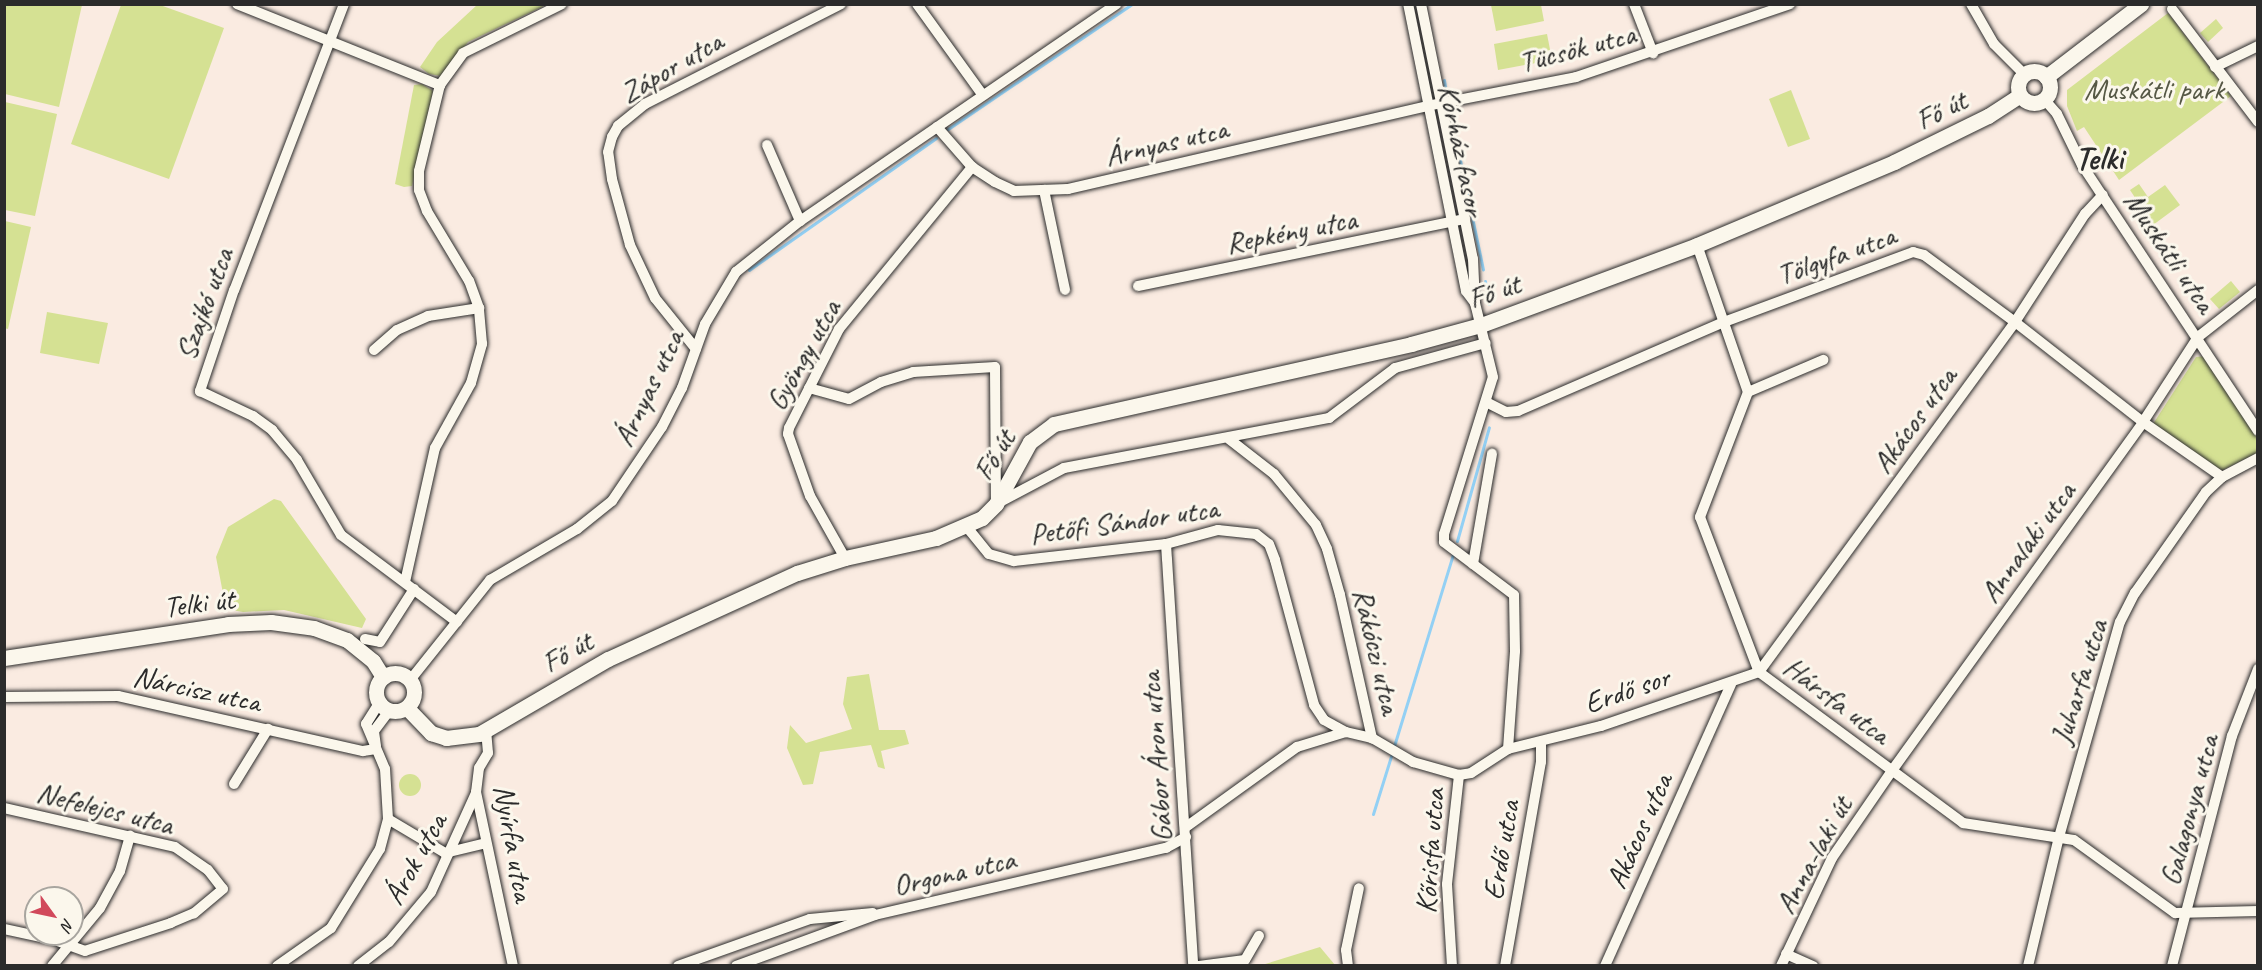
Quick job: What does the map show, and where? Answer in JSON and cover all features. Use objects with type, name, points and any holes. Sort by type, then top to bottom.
[{"type":"main road","points":[[2046,77],[2141,4]]},
{"type":"main road","points":[[2033,71],[2046,77],[2050,86],[2044,99],[2031,103],[2020,95],[2019,81],[2024,74],[2033,71]]},
{"type":"main road","name":"Fő út","points":[[407,708],[431,733],[446,738],[465,738],[486,730],[647,640],[797,573],[845,558],[936,538],[966,526],[996,504],[1030,442],[1054,424],[1401,347],[1481,324],[1697,245],[1934,145],[2020,95]]},
{"type":"main road","name":"Telki út","points":[[4,658],[228,624],[271,622],[314,628],[347,640],[373,661],[383,677]]},
{"type":"main road","points":[[397,672],[411,679],[415,694],[407,708],[384,706],[376,692],[383,677],[397,672]]},
{"type":"street","points":[[237,4],[440,85]]},
{"type":"street","name":"Szajkó utca","points":[[344,4],[328,39],[203,373],[200,391],[253,416],[272,430],[297,460],[341,535],[458,622]]},
{"type":"street","points":[[365,639],[380,642],[410,586],[435,448],[471,383],[482,344],[479,308],[469,281],[427,211],[419,190],[419,171],[440,85],[463,53],[562,4]]},
{"type":"street","name":"Zápor utca","points":[[696,349],[655,298],[630,245],[612,179],[608,152],[612,137],[618,126],[645,104],[841,4]]},
{"type":"street","points":[[917,4],[982,94]]},
{"type":"street","name":"Árnyas utca","points":[[411,679],[490,580],[577,529],[612,501],[662,426],[682,388],[696,349],[736,272],[800,221],[982,94],[1117,4]]},
{"type":"street","name":"Kórház fasor","points":[[1408,4],[1466,291],[1475,303]]},
{"type":"street","name":"Kórház fasor","points":[[1421,4],[1465,219],[1474,269],[1475,303],[1481,324]]},
{"type":"street","points":[[1634,4],[1653,53]]},
{"type":"street","name":"Tücsök utca","points":[[1427,106],[1566,80],[1653,53],[1790,4]]},
{"type":"street","points":[[1971,4],[1994,44],[2024,74]]},
{"type":"street","points":[[2172,9],[2258,122]]},
{"type":"street","points":[[2215,67],[2258,46]]},
{"type":"street","name":"Muskátli utca","points":[[2044,99],[2103,195],[2258,430]]},
{"type":"street","name":"Árnyas utca","points":[[937,127],[972,167],[1014,191],[1068,189],[1427,106]]},
{"type":"street","points":[[767,144],[800,221]]},
{"type":"street","name":"Gyöngy utca","points":[[845,558],[810,496],[788,434],[839,329],[972,167]]},
{"type":"street","points":[[1044,190],[1065,290]]},
{"type":"street","name":"Akácos utca","points":[[1759,672],[2015,322],[2085,214],[2103,195]]},
{"type":"street","name":"Repkény utca","points":[[1138,286],[1465,219]]},
{"type":"street","points":[[1697,245],[1748,392],[1823,360]]},
{"type":"street","name":"Tölgyfa utca","points":[[1488,402],[1506,412],[1518,411],[1724,322],[1913,252],[1924,255],[2015,322],[2143,422],[2222,477]]},
{"type":"street","name":"Annalaki utca","points":[[1891,772],[2143,422],[2198,338],[2258,290]]},
{"type":"street","points":[[374,350],[397,330],[428,316],[479,308]]},
{"type":"street","points":[[1459,775],[1471,773],[1508,749],[1515,651],[1514,595],[1448,547],[1444,534],[1488,402],[1493,377],[1481,324]]},
{"type":"street","name":"Fő út","points":[[996,504],[1064,468],[1229,439],[1329,418],[1395,369],[1486,342]]},
{"type":"street","points":[[809,388],[849,399],[913,372],[995,367],[996,504]]},
{"type":"street","name":"Hársfa utca","points":[[1748,392],[1700,517],[1759,672],[1891,772],[1963,823],[2074,840],[2175,913],[2186,914]]},
{"type":"street","name":"Rákóczi utca","points":[[1229,439],[1274,474],[1316,525],[1330,561],[1372,738],[1387,744],[1413,762],[1459,775]]},
{"type":"street","points":[[1473,564],[1492,454]]},
{"type":"street","name":"Juharfa utca","points":[[2028,966],[2059,837],[2120,622],[2190,511],[2222,477],[2258,458]]},
{"type":"street","name":"Petőfi Sándor utca","points":[[966,526],[989,554],[1002,560],[1166,544],[1191,536],[1237,530],[1256,534],[1269,544],[1314,705],[1324,720],[1346,732],[1372,738]]},
{"type":"street","name":"Gábor Áron utca","points":[[1166,544],[1193,966]]},
{"type":"street","name":"Galagonya utca","points":[[2172,966],[2232,736],[2258,669]]},
{"type":"street","name":"Erdő sor","points":[[1508,749],[1541,742],[1731,684],[1759,672]]},
{"type":"street","name":"Akácos utca","points":[[1605,966],[1731,684]]},
{"type":"street","name":"Nárcisz utca","points":[[4,697],[118,696],[363,751],[376,749]]},
{"type":"street","points":[[277,966],[331,928],[380,849],[388,819],[385,769],[366,724],[384,706]]},
{"type":"street","points":[[234,784],[268,729]]},
{"type":"street","name":"Nyírfa utca","points":[[486,730],[488,753],[479,768],[476,792],[513,966]]},
{"type":"street","points":[[1186,832],[1298,747],[1346,732]]},
{"type":"street","name":"Erdő utca","points":[[1505,966],[1541,762],[1541,742]]},
{"type":"street","name":"Anna-laki út","points":[[1781,966],[1832,858],[1891,772]]},
{"type":"street","name":"Kőrisfa utca","points":[[1452,966],[1447,884],[1459,775]]},
{"type":"street","name":"Árok utca","points":[[358,966],[410,921],[451,853],[476,792]]},
{"type":"street","name":"Nefelejcs utca","points":[[4,808],[130,835],[175,848],[208,870],[223,889],[195,913],[171,923],[85,951],[67,946]]},
{"type":"street","points":[[388,819],[451,853],[486,843]]},
{"type":"street","name":"Orgona utca","points":[[736,966],[875,915],[1166,848],[1186,832]]},
{"type":"street","points":[[84,925],[105,898],[120,871],[130,835]]},
{"type":"street","points":[[1348,966],[1346,950],[1359,888]]},
{"type":"street","points":[[2186,914],[2258,911]]},
{"type":"street","points":[[678,966],[810,919],[871,912],[875,915]]},
{"type":"street","points":[[4,929],[24,933]]},
{"type":"street","points":[[1198,966],[1245,960],[1259,936]]},
{"type":"street","points":[[52,966],[67,946]]},
{"type":"street","points":[[1786,954],[1813,966]]},
{"type":"green space","points":[[5,4],[82,5],[59,107],[5,94]]},
{"type":"green space","points":[[121,5],[160,5],[224,28],[169,179],[71,144]]},
{"type":"green space","points":[[477,5],[546,5],[468,42],[441,76],[429,74],[420,67],[437,42]]},
{"type":"green space","points":[[1491,5],[1541,5],[1544,21],[1496,31]]},
{"type":"green space","name":"Muskátli park","points":[[2168,13],[2231,96],[2119,180],[2084,127],[2077,131],[2067,106],[2067,90]]},
{"type":"green space","points":[[2216,19],[2223,28],[2208,42],[2200,33]]},
{"type":"green space","points":[[1547,34],[1552,60],[1498,70],[1494,44]]},
{"type":"green space","points":[[422,84],[433,91],[412,186],[404,187],[395,184],[414,85]]},
{"type":"green space","points":[[1791,90],[1810,139],[1788,147],[1769,99]]},
{"type":"green space","points":[[5,102],[57,114],[35,216],[5,210]]},
{"type":"green space","points":[[2139,184],[2148,197],[2165,185],[2180,205],[2153,225],[2130,190]]},
{"type":"green space","points":[[5,221],[31,227],[8,329],[4,328]]},
{"type":"green space","points":[[2231,281],[2240,292],[2219,309],[2210,299]]},
{"type":"green space","points":[[47,312],[108,323],[99,364],[40,353]]},
{"type":"green space","points":[[2206,356],[2257,438],[2257,453],[2221,471],[2153,424],[2196,357]]},
{"type":"green space","points":[[274,499],[281,501],[366,619],[362,628],[284,610],[243,612],[226,609],[216,557],[228,527]]},
{"type":"green space","points":[[869,674],[879,730],[905,730],[909,744],[881,751],[885,769],[878,767],[871,745],[820,752],[813,784],[803,785],[787,748],[790,725],[806,743],[852,729],[843,704],[847,677]]},
{"type":"green space","points":[[410,774],[418,777],[421,785],[418,793],[410,796],[402,793],[399,785],[402,777]]},
{"type":"green space","points":[[1320,947],[1335,965],[1262,965]]},
{"type":"waterway","points":[[948,129],[1132,4]]},
{"type":"waterway","points":[[1444,80],[1447,98]]},
{"type":"waterway","points":[[1449,108],[1483,269]]},
{"type":"waterway","points":[[749,270],[936,138]]},
{"type":"waterway","points":[[1485,281],[1489,304]]},
{"type":"waterway","points":[[1457,541],[1489,427]]},
{"type":"waterway","points":[[1394,746],[1453,554]]},
{"type":"waterway","points":[[1373,814],[1392,753]]},
{"type":"district","name":"Telki","points":[[2099,159]]}]
